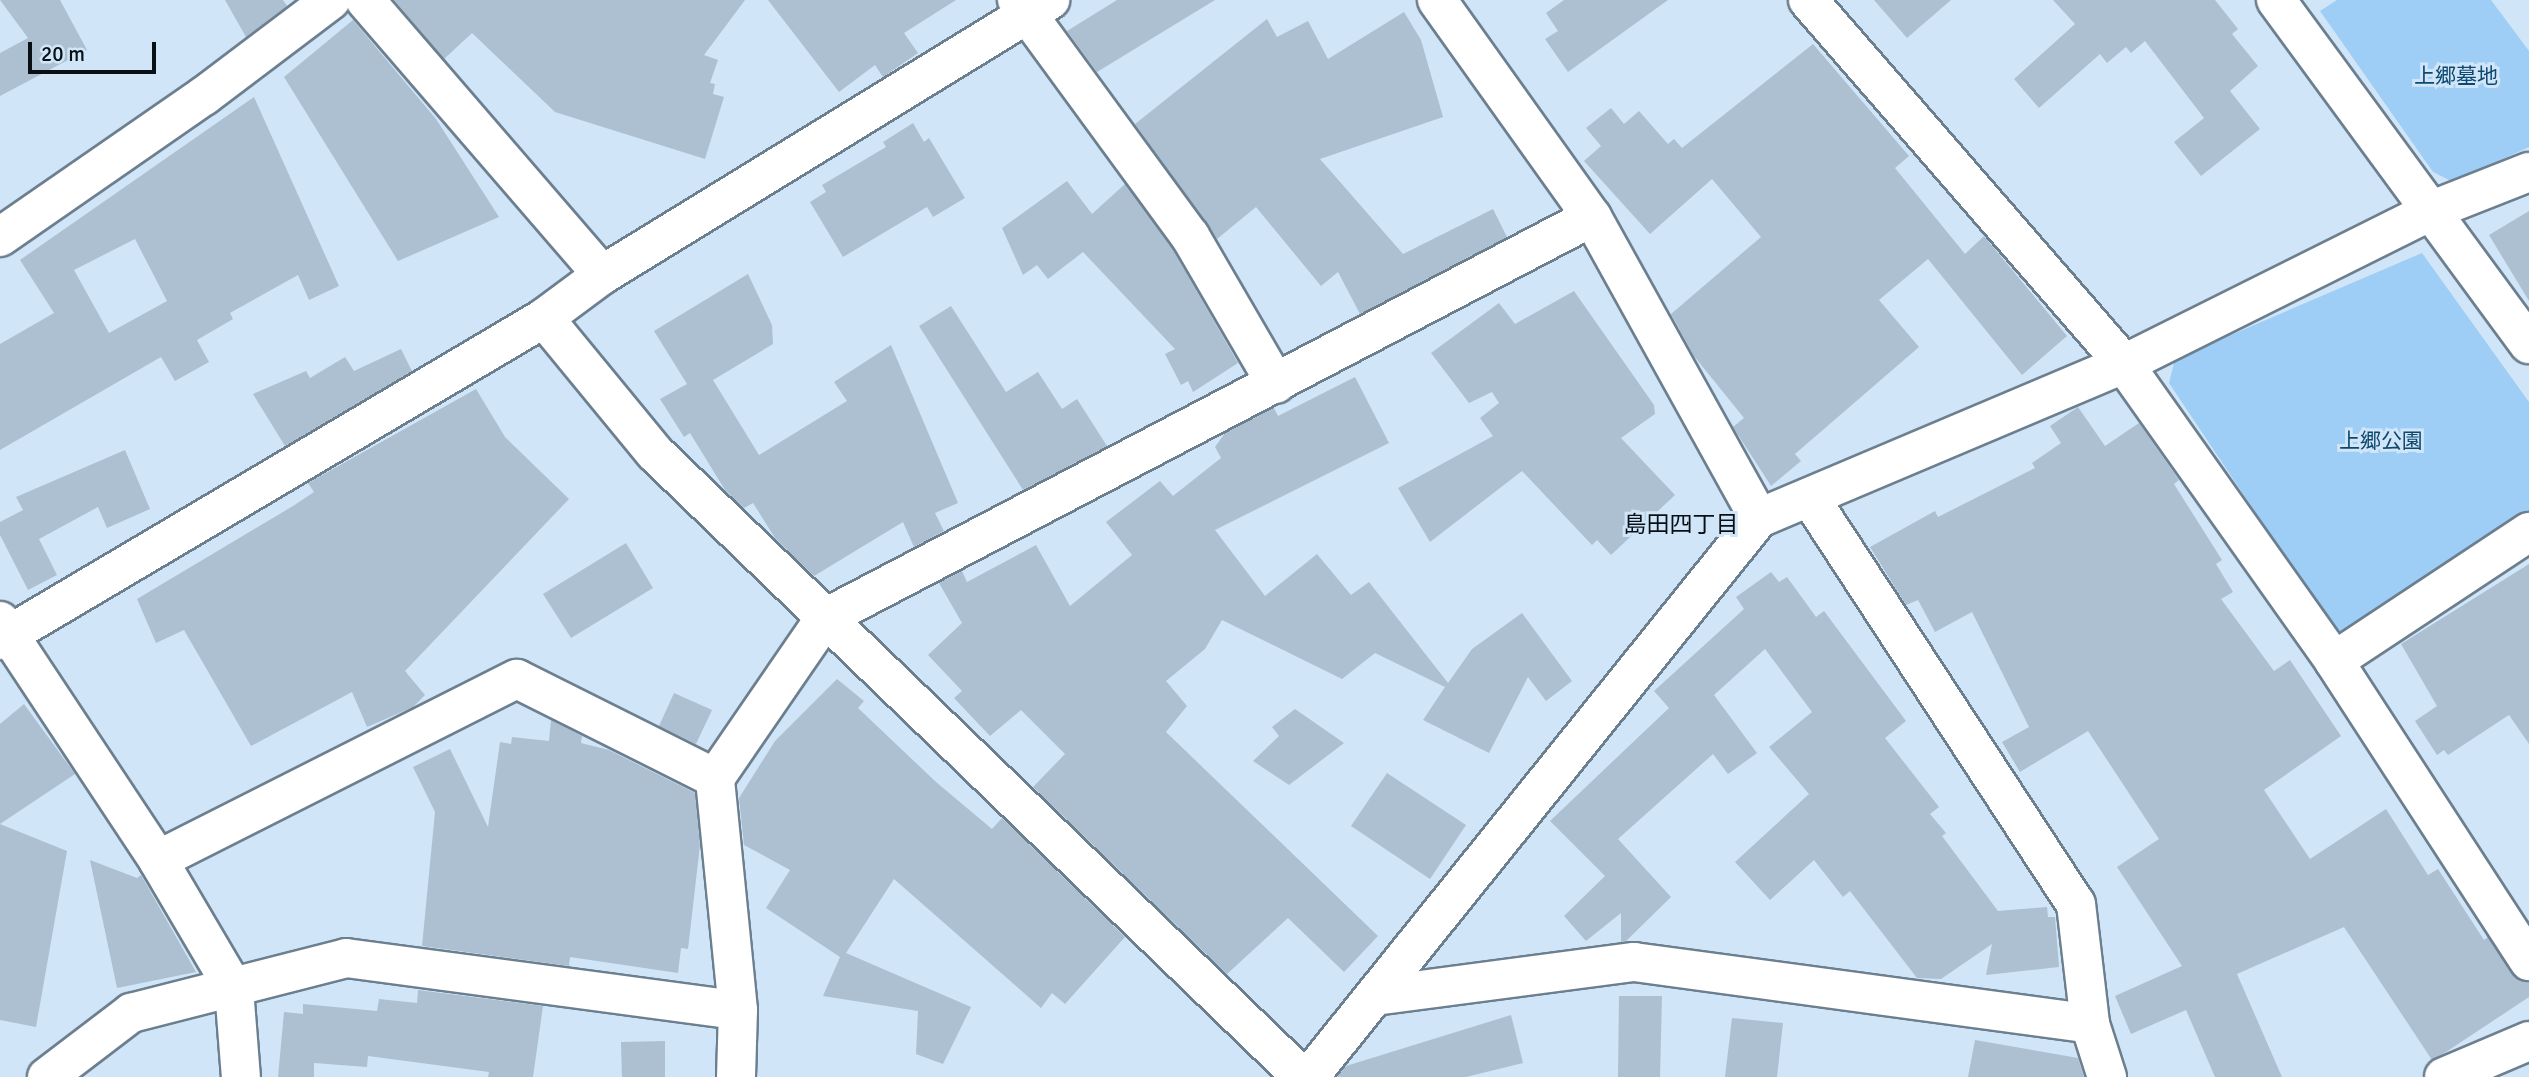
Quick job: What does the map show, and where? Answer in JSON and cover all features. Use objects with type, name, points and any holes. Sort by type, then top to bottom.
[{"type":"street","points":[[0,237],[204,96],[331,0]]},
{"type":"street","points":[[365,0],[602,275]]},
{"type":"street","points":[[1437,0],[1592,216],[1759,518]]},
{"type":"street","points":[[1808,0],[2124,364],[2334,661],[2529,961]]},
{"type":"street","points":[[2276,0],[2435,209],[2529,344]]},
{"type":"street","points":[[241,1077],[234,989],[158,860],[3,632],[544,318],[602,275],[1031,5],[1190,236],[1276,384]]},
{"type":"street","points":[[1309,1077],[1759,518],[2124,364],[2435,209],[2529,172]]},
{"type":"street","points":[[736,1077],[738,1010],[715,778],[825,618],[1276,384],[1592,216]]},
{"type":"street","points":[[544,318],[655,453],[1301,1077]]},
{"type":"street","points":[[1810,498],[2076,904],[2090,1024],[2107,1077]]},
{"type":"street","points":[[2334,661],[2529,532]]},
{"type":"street","points":[[158,860],[517,678],[715,778]]},
{"type":"street","points":[[47,1077],[131,1013],[234,989],[346,958],[738,1010]]},
{"type":"street","points":[[1375,996],[1634,962],[2090,1024]]},
{"type":"street","points":[[2444,1077],[2529,1041]]},
{"type":"green space","name":"上郷墓地","points":[[2337,0],[2491,0],[2529,51],[2529,147],[2453,182],[2433,172],[2320,11]]},
{"type":"green space","name":"上郷公園","points":[[2422,253],[2529,402],[2529,518],[2356,632],[2334,630],[2169,383],[2175,359]]},
{"type":"building","points":[[0,0],[60,0],[87,50],[0,96],[0,53],[28,38]]},
{"type":"building","points":[[225,0],[283,0],[287,6],[246,37]]},
{"type":"building","points":[[394,0],[745,0],[704,55],[718,60],[710,83],[715,84],[713,94],[724,97],[705,159],[555,112],[472,33],[444,59]]},
{"type":"building","points":[[768,0],[956,0],[904,33],[918,53],[883,77],[875,65],[839,92]]},
{"type":"building","points":[[1117,0],[1215,0],[1097,72],[1067,31]]},
{"type":"building","points":[[1564,0],[1668,0],[1568,72],[1545,39],[1558,31],[1546,13]]},
{"type":"building","points":[[1874,0],[1951,0],[1907,38]]},
{"type":"building","points":[[2053,0],[2215,0],[2238,29],[2232,34],[2258,66],[2230,91],[2260,129],[2201,176],[2174,142],[2204,118],[2145,41],[2131,53],[2126,47],[2107,63],[2100,54],[2039,108],[2014,79],[2075,24]]},
{"type":"building","points":[[1404,12],[1421,40],[1443,117],[1320,159],[1403,254],[1493,209],[1507,237],[1360,314],[1338,272],[1321,286],[1256,207],[1217,239],[1135,124],[1267,19],[1277,37],[1308,21],[1328,59]]},
{"type":"building","points":[[353,20],[436,119],[499,217],[398,261],[284,77]]},
{"type":"building","points":[[1813,44],[1909,156],[1895,168],[1965,254],[1984,236],[2067,336],[2022,375],[1928,259],[1879,300],[1919,347],[1795,454],[1801,461],[1771,486],[1733,427],[1744,418],[1694,356],[1671,314],[1761,237],[1712,179],[1650,234],[1584,161],[1601,146],[1586,128],[1611,108],[1624,124],[1639,111],[1668,144],[1674,139],[1682,148]]},
{"type":"building","points":[[254,97],[339,286],[309,300],[298,275],[230,313],[233,319],[197,340],[209,362],[175,381],[161,357],[0,450],[0,344],[54,313],[20,260]],"holes":[[[135,239],[167,301],[109,333],[74,270]]]},
{"type":"building","points":[[913,123],[924,142],[929,138],[965,198],[933,217],[927,207],[843,257],[810,202],[826,192],[822,185],[886,147],[883,142]]},
{"type":"building","points":[[1067,181],[1092,214],[1125,184],[1172,248],[1238,363],[1193,392],[1188,381],[1181,385],[1165,354],[1175,349],[1083,252],[1048,279],[1037,265],[1023,275],[1002,228]]},
{"type":"building","points":[[2529,211],[2529,301],[2489,235]]},
{"type":"building","points":[[748,274],[772,325],[773,344],[713,380],[759,455],[847,401],[834,382],[891,345],[958,503],[935,513],[944,531],[914,547],[903,522],[814,576],[775,538],[753,503],[744,508],[725,490],[690,433],[684,437],[660,399],[687,384],[654,331]]},
{"type":"building","points":[[1574,291],[1654,405],[1655,414],[1621,438],[1675,495],[1611,555],[1597,540],[1592,545],[1522,471],[1430,542],[1398,488],[1493,436],[1480,418],[1499,403],[1492,392],[1469,403],[1431,353],[1499,303],[1515,324]]},
{"type":"building","points":[[951,306],[1006,392],[1038,372],[1062,409],[1077,399],[1107,446],[1023,490],[919,326]]},
{"type":"building","points":[[401,349],[412,371],[285,446],[253,394],[306,371],[310,378],[345,357],[354,371]]},
{"type":"building","points":[[1355,377],[1389,443],[1215,530],[1265,596],[1317,554],[1351,595],[1369,582],[1448,683],[1472,649],[1522,613],[1572,681],[1546,701],[1528,677],[1489,753],[1423,720],[1445,687],[1375,653],[1342,679],[1222,620],[1205,649],[1166,681],[1187,706],[1166,732],[1378,936],[1344,972],[1288,918],[1227,974],[1033,787],[1065,754],[1021,710],[990,736],[954,698],[962,691],[928,655],[962,623],[939,583],[962,571],[967,582],[1036,545],[1070,606],[1132,555],[1106,522],[1160,481],[1173,496],[1221,458],[1215,447],[1225,433],[1274,408],[1278,416]]},
{"type":"building","points":[[476,389],[505,437],[569,499],[405,671],[425,695],[413,707],[367,727],[352,692],[251,746],[184,630],[156,643],[137,599],[314,492],[308,483]]},
{"type":"building","points":[[2078,407],[2105,446],[2139,423],[2179,480],[2174,484],[2222,560],[2216,564],[2233,592],[2221,599],[2274,671],[2290,660],[2341,736],[2264,790],[2310,859],[2386,809],[2428,875],[2438,869],[2484,940],[2488,937],[2511,973],[2529,983],[2529,997],[2432,1060],[2344,927],[2237,974],[2282,1077],[2215,1077],[2186,1010],[2131,1034],[2115,996],[2182,966],[2117,867],[2159,839],[2088,731],[2020,772],[2002,742],[2029,727],[1972,612],[1935,632],[1918,600],[1906,605],[1870,547],[1935,511],[1938,517],[2035,468],[2032,463],[2061,443],[2050,426]]},
{"type":"building","points":[[125,450],[150,509],[107,528],[98,507],[39,539],[57,575],[28,590],[0,535],[0,522],[23,510],[16,497]]},
{"type":"building","points":[[626,543],[653,588],[571,638],[543,594]]},
{"type":"building","points":[[2529,564],[2529,744],[2509,715],[2448,755],[2444,750],[2437,755],[2415,721],[2437,706],[2401,644]]},
{"type":"building","points":[[1771,572],[1779,582],[1787,577],[1816,617],[1824,611],[1906,721],[1885,738],[1939,807],[1930,814],[1946,833],[1942,836],[1998,911],[2047,907],[2048,917],[2055,917],[2059,967],[1986,975],[1992,944],[1941,979],[1917,978],[1850,891],[1843,897],[1814,860],[1770,900],[1735,862],[1809,794],[1769,747],[1812,712],[1765,649],[1714,695],[1757,753],[1728,774],[1713,754],[1618,839],[1671,897],[1626,941],[1621,942],[1621,913],[1586,941],[1564,916],[1605,876],[1550,821],[1669,708],[1654,691],[1744,609],[1736,597]]},
{"type":"building","points":[[837,679],[864,701],[858,708],[936,782],[992,829],[1002,818],[1125,937],[1065,1004],[1052,993],[1041,1008],[894,879],[846,953],[971,1007],[943,1064],[916,1054],[918,1011],[823,996],[840,957],[766,908],[790,870],[744,845],[739,798],[775,741]]},
{"type":"building","points":[[674,693],[712,710],[696,744],[659,726]]},
{"type":"building","points":[[24,704],[75,774],[0,824],[0,724]]},
{"type":"building","points":[[1295,709],[1344,743],[1289,785],[1253,761],[1279,736],[1272,727]]},
{"type":"building","points":[[551,720],[582,736],[581,743],[609,750],[695,793],[700,845],[688,949],[681,948],[678,973],[570,957],[569,966],[422,946],[435,812],[413,767],[450,749],[488,827],[500,742],[511,744],[512,737],[549,741]]},
{"type":"building","points":[[1387,773],[1466,825],[1430,879],[1351,826]]},
{"type":"building","points":[[0,824],[67,851],[36,1027],[0,1020]]},
{"type":"building","points":[[90,860],[137,878],[141,875],[196,972],[117,988]]},
{"type":"building","points":[[418,990],[543,1006],[533,1077],[488,1077],[489,1072],[368,1056],[367,1067],[314,1063],[314,1077],[278,1077],[284,1012],[303,1014],[303,1004],[377,1011],[379,999],[417,1003]]},
{"type":"building","points":[[1619,996],[1662,996],[1660,1077],[1618,1077]]},
{"type":"building","points":[[1511,1015],[1523,1063],[1466,1077],[1337,1077],[1346,1066]]},
{"type":"building","points":[[1732,1018],[1783,1023],[1777,1077],[1725,1077]]},
{"type":"building","points":[[1975,1040],[2078,1058],[2084,1077],[1968,1077]]},
{"type":"building","points":[[665,1041],[665,1077],[622,1077],[621,1042]]},
{"type":"district","name":"島田四丁目","points":[[1681,525]]}]
